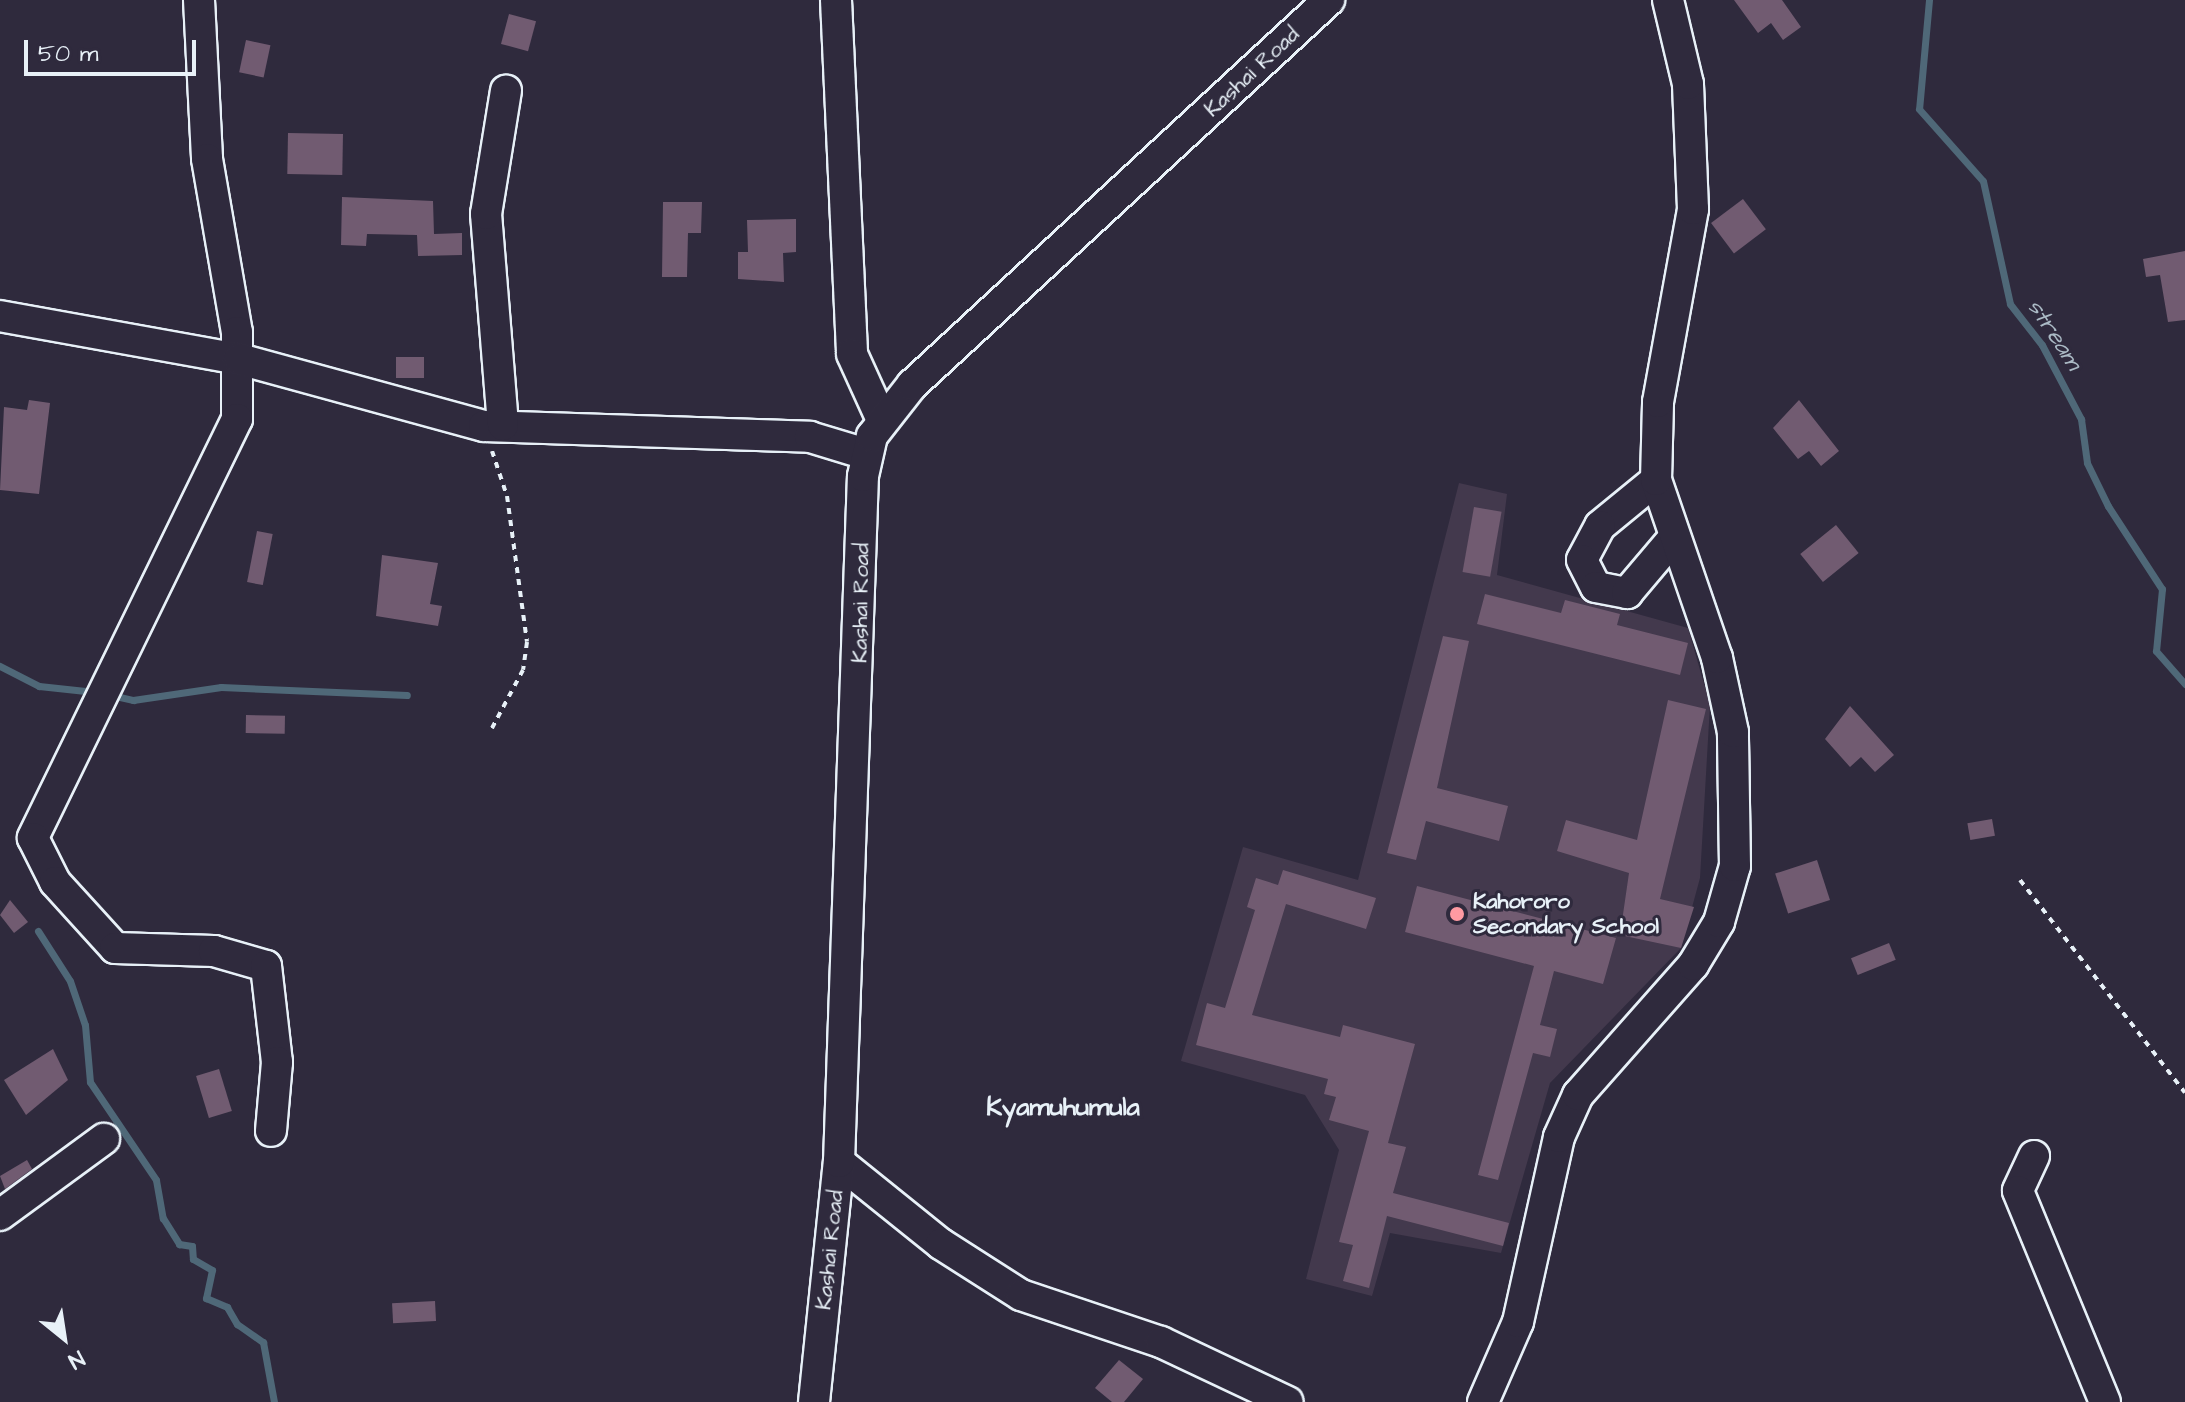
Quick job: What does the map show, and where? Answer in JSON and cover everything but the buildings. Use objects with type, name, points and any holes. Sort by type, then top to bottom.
[{"type":"street","points":[[199,0],[207,159],[239,359],[237,419],[223,458],[33,838],[55,882],[115,948],[214,951],[266,966],[277,1062],[271,1131]]},
{"type":"street","points":[[836,0],[852,354],[881,418]]},
{"type":"street","name":"Kashai Road","points":[[814,1402],[839,1162],[866,454],[881,418],[1329,0]]},
{"type":"street","points":[[1483,1402],[1518,1322],[1559,1137],[1578,1095],[1693,965],[1719,922],[1735,866],[1733,732],[1717,658],[1671,541],[1656,480],[1658,402],[1693,209],[1688,84],[1668,0]]},
{"type":"street","points":[[493,426],[486,214],[506,91]]},
{"type":"street","points":[[0,316],[239,359],[493,426],[810,437],[866,454]]},
{"type":"street","points":[[1656,480],[1600,526],[1582,560],[1596,587],[1627,593],[1671,541]]},
{"type":"street","points":[[0,1215],[104,1139]]},
{"type":"street","points":[[2034,1156],[2018,1191],[2105,1402]]},
{"type":"street","points":[[839,1162],[941,1244],[1021,1295],[1161,1342],[1288,1402]]},
{"type":"path","points":[[492,728],[523,670],[527,642],[507,496],[493,426]]},
{"type":"path","points":[[2020,880],[2185,1093]]},
{"type":"shaded area","name":"Kahororo Secondary School","points":[[1459,483],[1507,494],[1497,575],[1688,628],[1710,705],[1700,878],[1681,948],[1550,1083],[1501,1253],[1390,1233],[1372,1296],[1306,1279],[1339,1150],[1305,1095],[1181,1061],[1243,847],[1358,880]]},
{"type":"waterway","name":"stream","points":[[1929,0],[1919,109],[1983,181],[2010,304],[2042,345],[2081,419],[2087,463],[2108,506],[2162,589],[2156,651],[2185,684]]},
{"type":"waterway","points":[[0,666],[39,686],[95,692]]},
{"type":"waterway","points":[[111,695],[133,700],[221,687],[407,695]]},
{"type":"waterway","points":[[38,931],[70,981],[85,1025],[90,1082],[156,1180],[163,1218],[179,1244],[192,1246],[193,1259],[212,1270],[206,1298],[227,1307],[237,1324],[263,1342],[274,1402]]},
{"type":"place","name":"Kahororo Secondary School","points":[[1457,914]]},
{"type":"district","name":"Kyamuhumula","points":[[1063,1108]]}]
